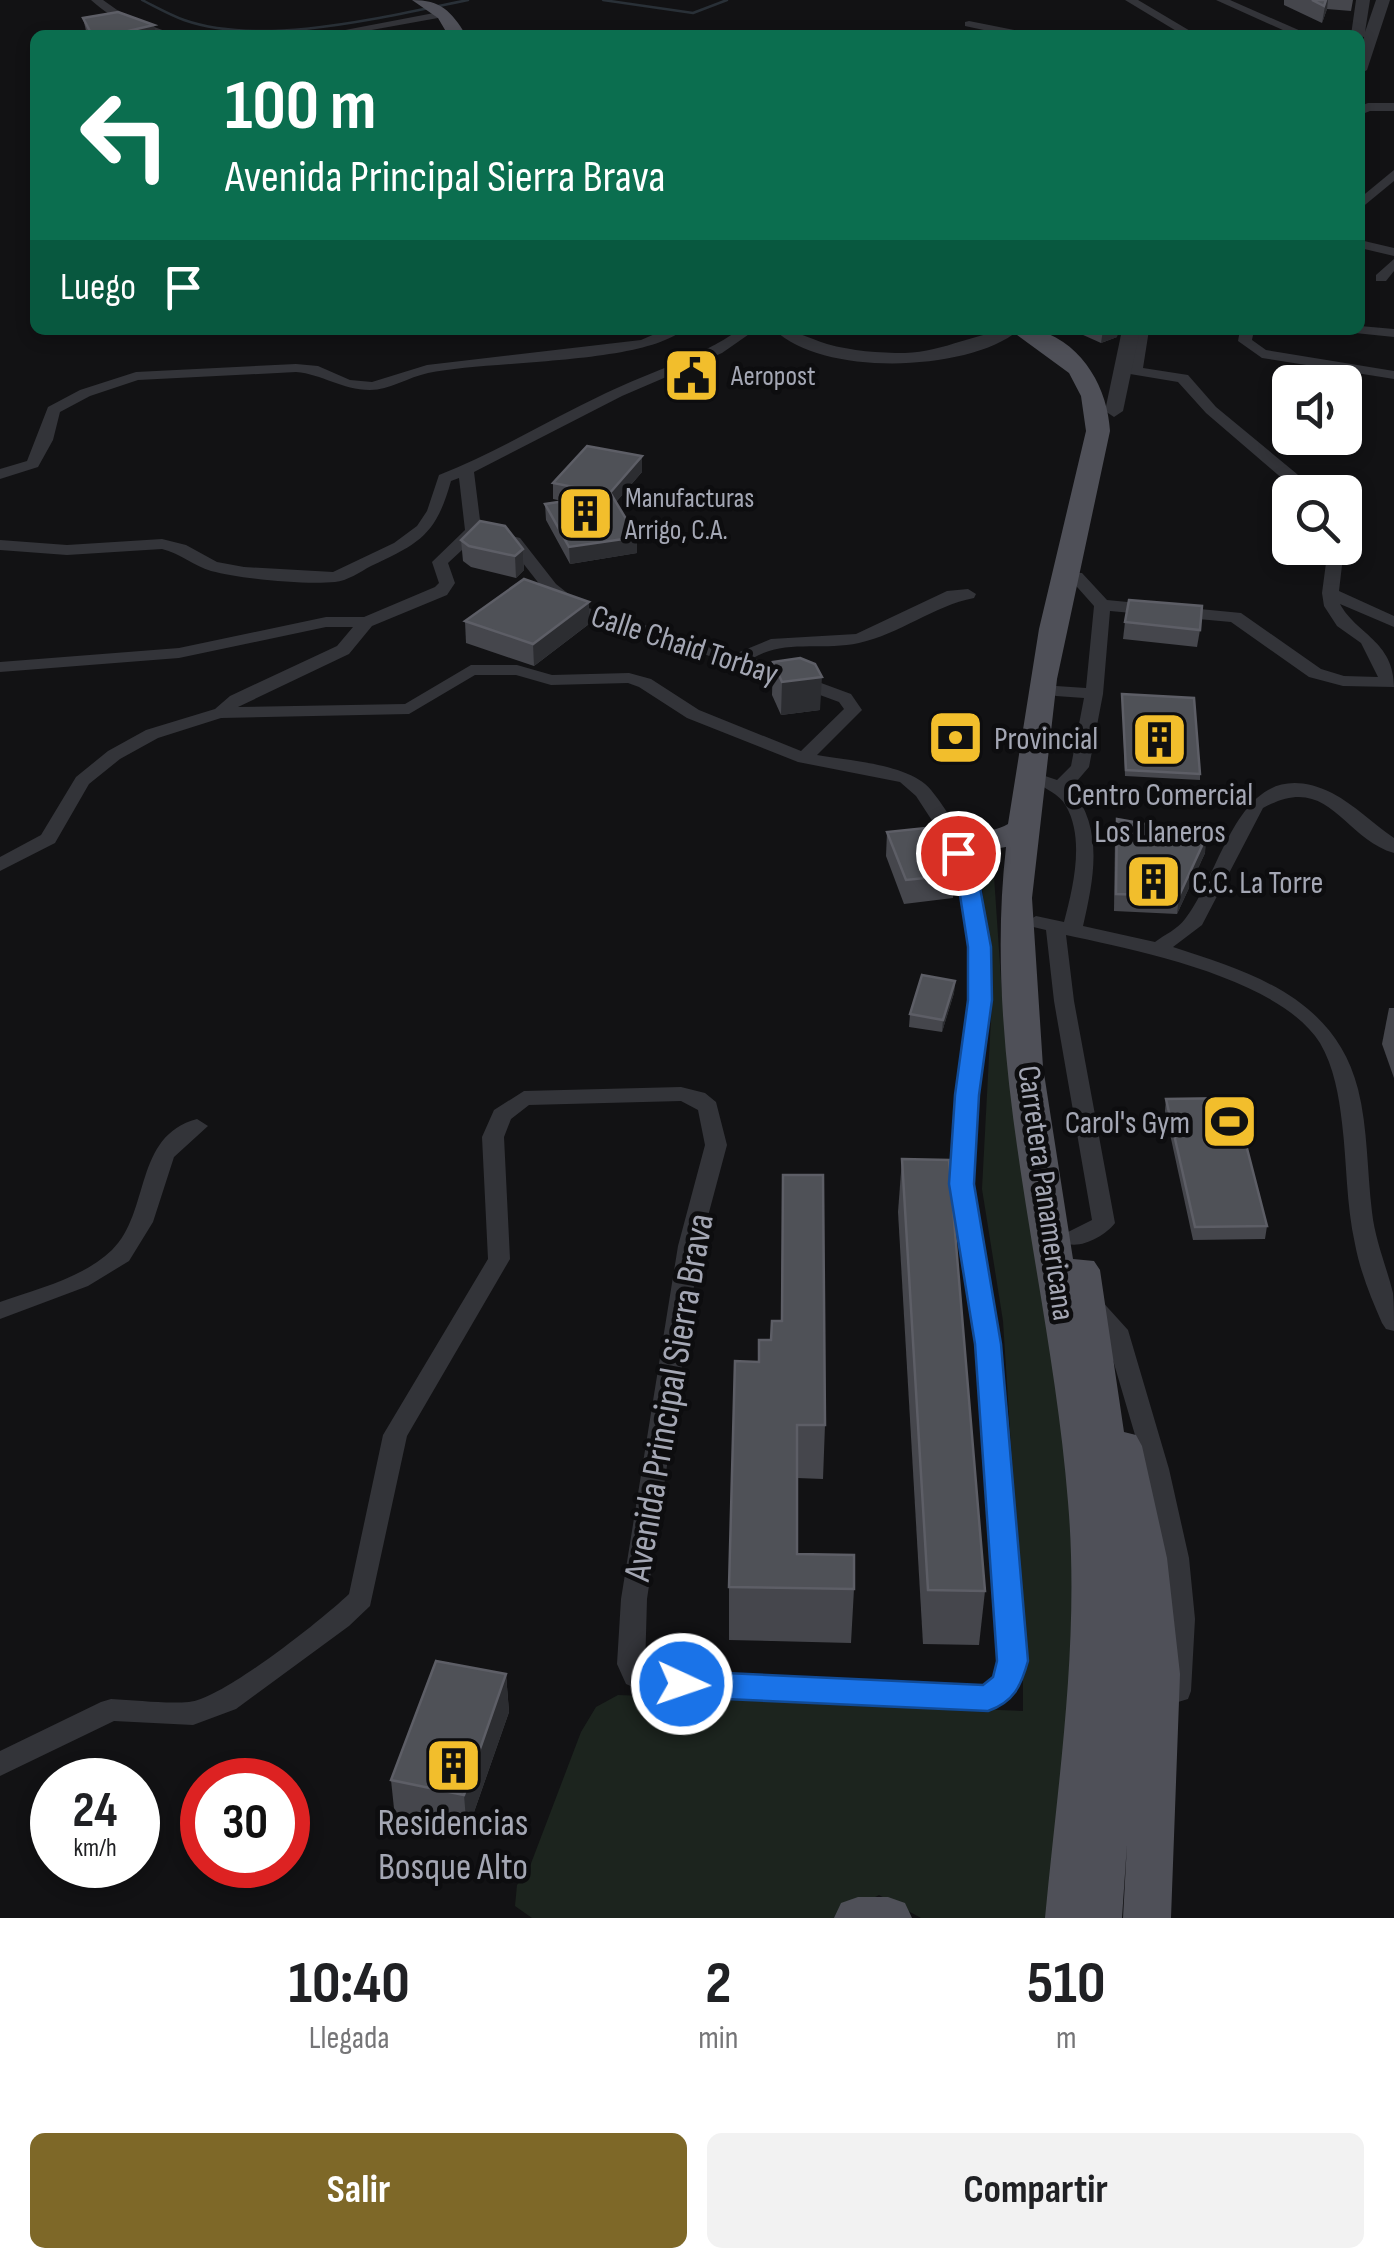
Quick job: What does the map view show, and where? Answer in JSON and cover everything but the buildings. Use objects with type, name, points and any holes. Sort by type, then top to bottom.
[{"type":"main road","points":[[426,7],[442,30]]},
{"type":"main road","points":[[426,7],[451,30]]},
{"type":"main road","name":"Carretera Panamericana","points":[[1029,335],[1075,363],[1094,393],[1098,413],[1098,431],[1054,604],[1026,770],[1018,872],[1019,986],[1078,1414],[1094,1575],[1069,1918]]},
{"type":"main road","points":[[1046,335],[1086,362],[1114,411]]},
{"type":"main road","name":"Carretera Panamericana","points":[[1098,1918],[1116,1694],[1114,1564],[1098,1377],[1039,986],[1055,926],[1056,691],[1076,576],[1114,411]]},
{"type":"main road","points":[[956,846],[994,843],[1023,828]]},
{"type":"main road","points":[[956,846],[1018,872]]},
{"type":"main road","points":[[1098,1377],[1126,1458],[1146,1558],[1158,1674],[1147,1918]]},
{"type":"main road","points":[[858,1918],[888,1918]]},
{"type":"street","points":[[96,0],[123,19],[155,30]]},
{"type":"street","points":[[1130,0],[1181,30]]},
{"type":"street","points":[[1222,0],[1292,30]]},
{"type":"street","points":[[1366,0],[1368,20]]},
{"type":"street","points":[[1363,30],[1366,0]]},
{"type":"street","points":[[1364,30],[1381,0]]},
{"type":"street","points":[[1365,30],[1381,0]]},
{"type":"street","points":[[343,30],[426,7]]},
{"type":"street","points":[[969,24],[999,30]]},
{"type":"street","points":[[1365,102],[1394,105]]},
{"type":"street","points":[[1365,108],[1394,105]]},
{"type":"street","points":[[1365,200],[1394,174]]},
{"type":"street","points":[[1365,245],[1394,252]]},
{"type":"street","points":[[1381,278],[1394,262]]},
{"type":"street","points":[[1365,330],[1394,333]]},
{"type":"street","points":[[0,474],[32,464],[45,440],[48,420],[61,404],[136,376],[296,368],[313,370],[346,384],[373,386],[428,369],[644,344],[665,335]]},
{"type":"street","points":[[0,545],[67,550],[162,544],[180,548],[212,566],[244,572],[336,577],[400,546],[423,529],[434,511],[444,478],[512,450],[617,393],[712,354],[740,335]]},
{"type":"street","points":[[793,335],[811,345],[848,354],[942,354],[972,337]]},
{"type":"street","points":[[1130,369],[1131,335]]},
{"type":"street","points":[[1114,411],[1140,335]]},
{"type":"street","points":[[1247,335],[1246,341],[1262,354],[1394,375]]},
{"type":"street","points":[[1130,369],[1183,378],[1212,412],[1290,475]]},
{"type":"street","points":[[0,667],[179,653],[326,622],[366,622],[441,592],[447,583],[440,562],[472,531],[466,470]]},
{"type":"street","name":"Calle Chaid Torbay","points":[[472,531],[514,541],[550,587],[579,611],[740,659],[845,698],[853,710],[804,758]]},
{"type":"street","points":[[1334,565],[1332,606],[1343,622],[1368,640],[1392,683]]},
{"type":"street","points":[[1076,576],[1102,605],[1235,618],[1316,672],[1342,680],[1392,683]]},
{"type":"street","points":[[1330,593],[1394,622]]},
{"type":"street","points":[[740,659],[761,644],[778,639],[838,642],[859,638],[953,595],[968,594]]},
{"type":"street","points":[[1053,784],[1080,768],[1094,694],[1102,605]]},
{"type":"street","points":[[220,713],[236,700],[343,650],[366,622]]},
{"type":"street","points":[[0,865],[48,840],[82,781],[114,755],[152,734],[220,713],[410,709],[471,670],[517,670],[551,680],[630,678],[693,714],[804,758],[906,778],[923,792],[956,846]]},
{"type":"street","points":[[1056,691],[1094,694]]},
{"type":"street","points":[[1158,949],[1192,925],[1256,804],[1274,791],[1304,791],[1332,798],[1394,847]]},
{"type":"street","name":"Avenida Principal Sierra Brava","points":[[0,1764],[111,1710],[193,1714],[226,1702],[340,1619],[361,1599],[394,1435],[499,1260],[493,1137],[502,1115],[524,1098],[546,1096],[681,1094],[697,1098],[708,1107],[716,1145],[689,1246],[634,1599],[630,1664],[635,1676],[648,1682],[988,1698],[1006,1684],[1012,1661],[988,1344],[961,1184],[967,1095],[980,1000],[980,947],[968,882],[956,846]]},
{"type":"street","points":[[1055,926],[1208,964],[1312,1020],[1339,1058],[1350,1106],[1365,1243],[1394,1324]]},
{"type":"street","points":[[0,1310],[63,1287],[119,1258],[136,1236],[164,1151],[176,1136],[198,1126]]},
{"type":"street","points":[[1084,1297],[1116,1330],[1142,1414],[1176,1558],[1182,1619],[1164,1918]]},
{"type":"shaded area","points":[[981,874],[994,876],[1002,995],[1045,1241],[1083,1603],[1046,1918],[921,1918],[879,1895],[836,1918],[532,1918],[515,1906],[517,1885],[527,1874],[581,1732],[596,1707],[618,1695],[1023,1711],[1023,1635],[1003,1321],[982,1189],[992,1000]]},
{"type":"waterway","points":[[142,0],[184,20],[239,30]]},
{"type":"waterway","points":[[288,30],[364,21],[468,0]]},
{"type":"waterway","points":[[603,0],[693,13],[727,0]]},
{"type":"place","name":"Aeropost","points":[[692,375]]},
{"type":"place","name":"Manufacturas Arrigo, C.A.","points":[[586,513]]},
{"type":"place","name":"Provincial","points":[[955,738]]},
{"type":"place","name":"Centro Comercial Los Llaneros","points":[[1160,740]]},
{"type":"place","name":"C.C. La Torre","points":[[1153,882]]},
{"type":"place","name":"Carol's Gym","points":[[1229,1122]]},
{"type":"place","name":"Residencias Bosque Alto","points":[[453,1765]]},
{"type":"route","points":[[682,1684],[988,1698],[1006,1684],[1012,1661],[988,1344],[961,1184],[967,1095],[980,1000],[980,947],[968,882],[958,853]]}]
